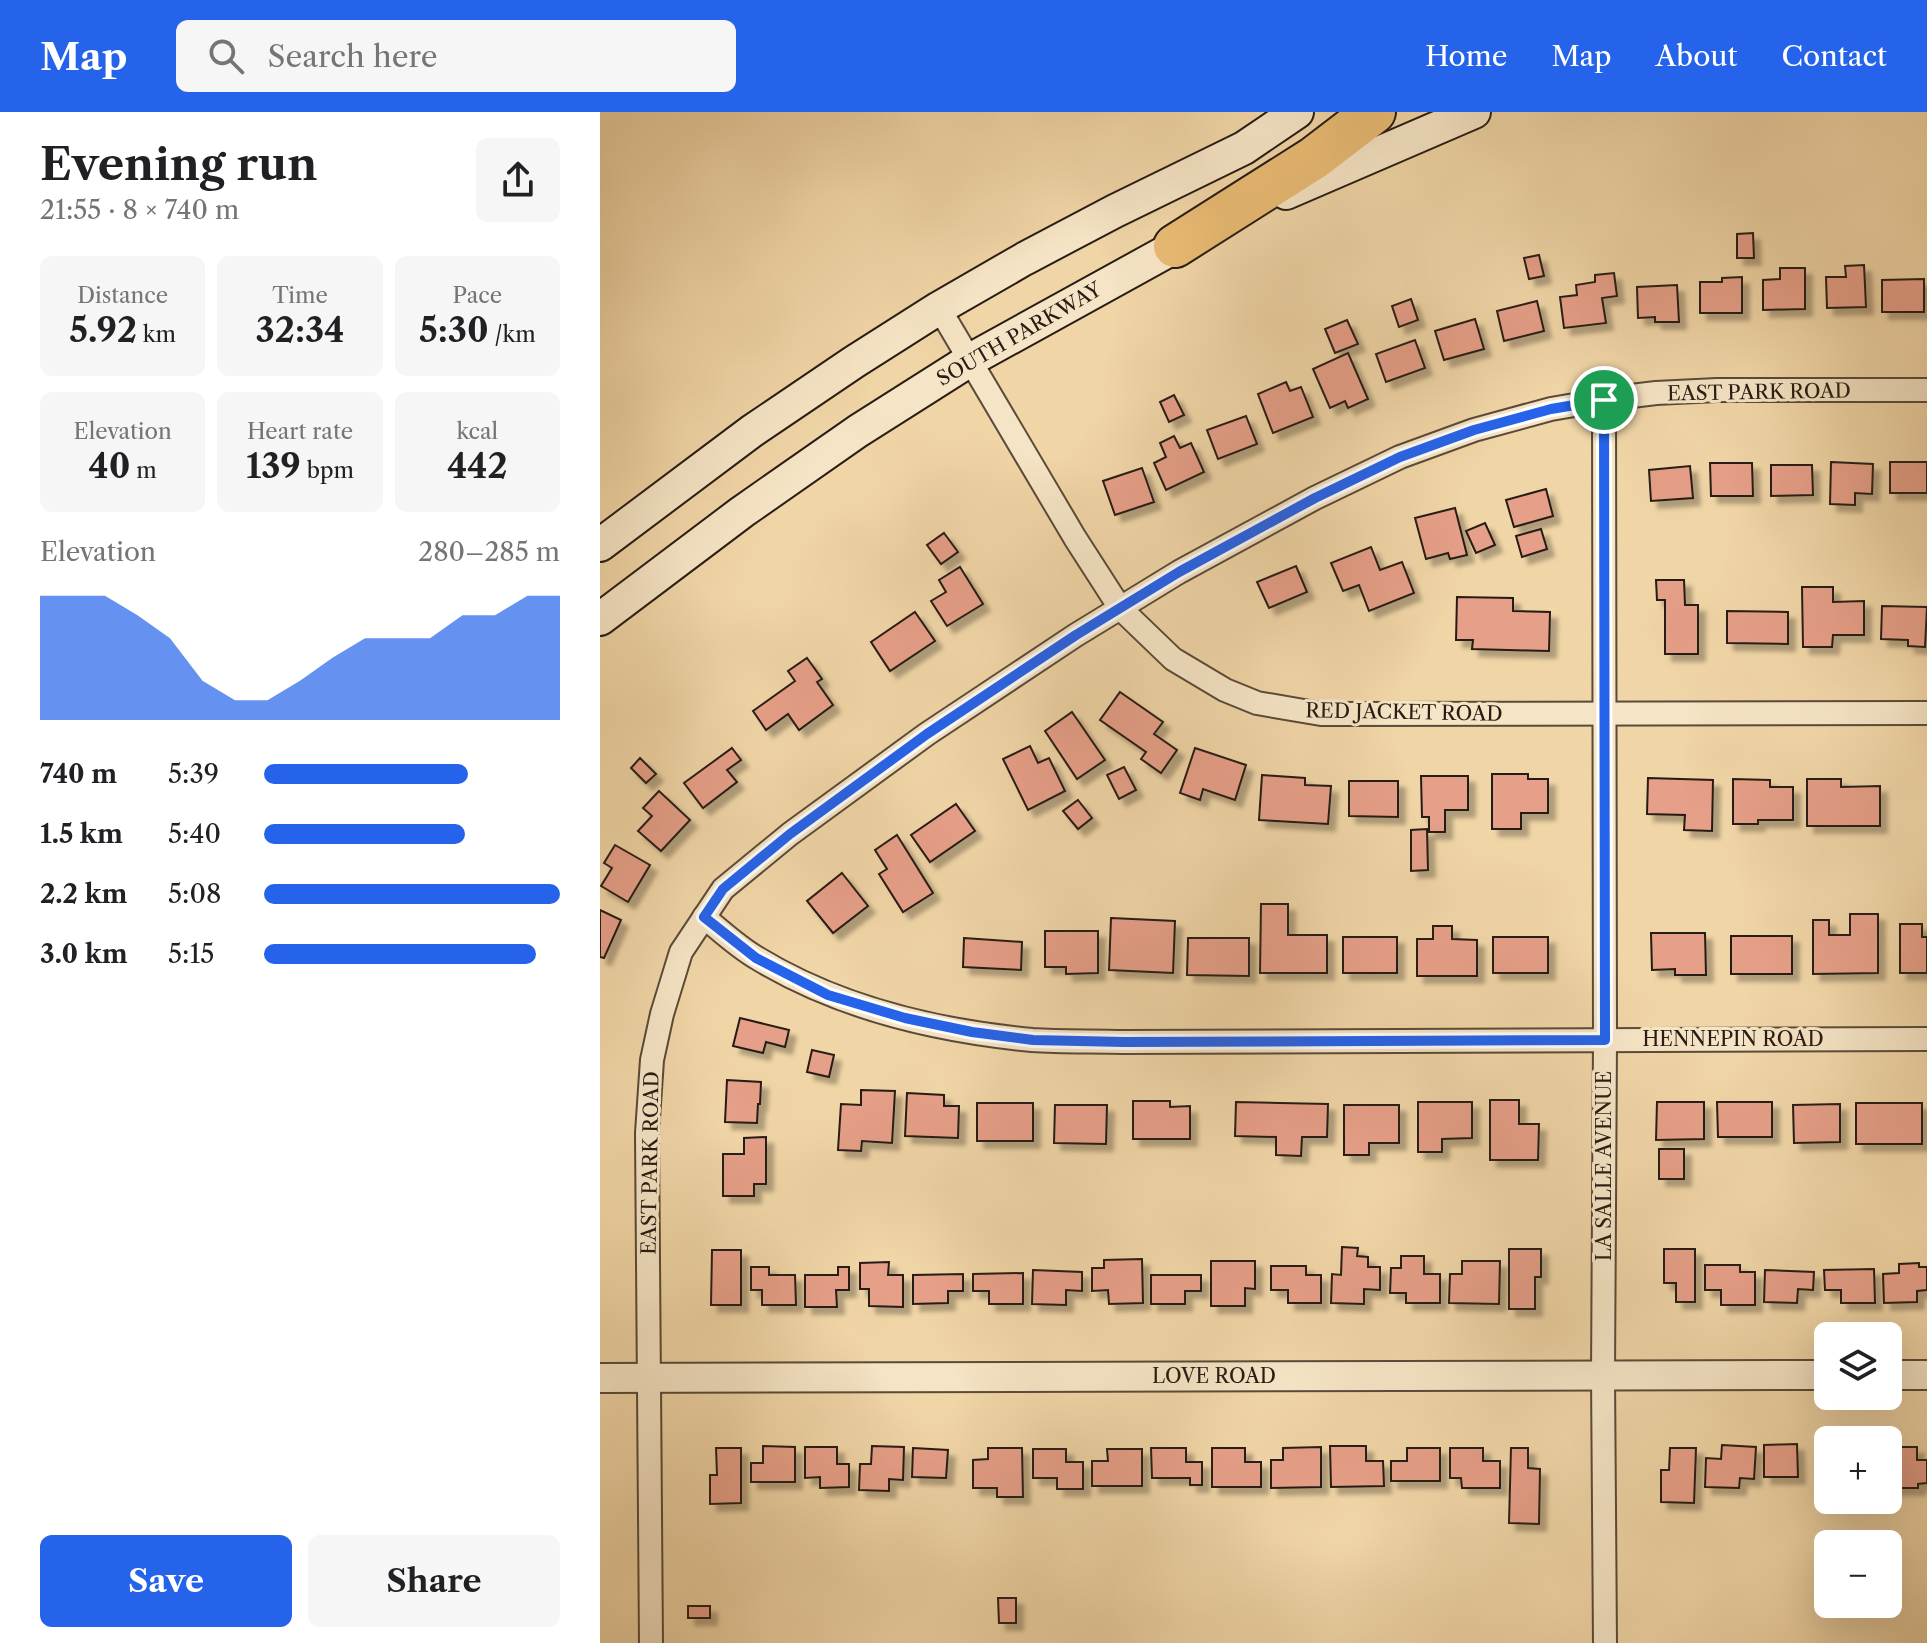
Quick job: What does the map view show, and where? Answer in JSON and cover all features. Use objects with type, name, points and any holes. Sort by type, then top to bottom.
[{"type":"highway","points":[[1175,246],[1314,158],[1374,112]]},
{"type":"main road","points":[[600,545],[752,431],[939,308],[1102,217],[1244,148],[1297,112]]},
{"type":"main road","name":"SOUTH PARKWAY","points":[[600,619],[755,503],[858,431],[970,360],[1175,246],[1287,192],[1474,112]]},
{"type":"street","name":"RED JACKET ROAD","points":[[939,308],[1120,608],[1173,659],[1225,690],[1257,703],[1321,714],[1927,713]]},
{"type":"street","name":"EAST PARK ROAD","points":[[651,1643],[647,1133],[652,1060],[681,952],[723,889],[790,834],[927,734],[1076,635],[1179,572],[1315,498],[1400,457],[1474,430],[1551,409],[1656,393],[1927,390]]},
{"type":"street","name":"LA SALLE AVENUE","points":[[1604,400],[1605,1643]]},
{"type":"street","name":"HENNEPIN ROAD","points":[[704,917],[756,958],[828,995],[905,1018],[972,1032],[1033,1040],[1927,1039]]},
{"type":"street","name":"LOVE ROAD","points":[[600,1378],[1814,1375]]},
{"type":"street","points":[[1902,1375],[1927,1375]]},
{"type":"building","points":[[1753,233],[1754,258],[1737,258],[1737,234]]},
{"type":"building","points":[[1539,255],[1544,276],[1529,279],[1524,258]]},
{"type":"building","points":[[1864,265],[1866,307],[1827,308],[1826,277],[1846,277],[1845,266]]},
{"type":"building","points":[[1780,268],[1805,268],[1805,309],[1763,310],[1763,280],[1780,279]]},
{"type":"building","points":[[1614,273],[1617,296],[1602,298],[1606,323],[1564,328],[1560,297],[1577,295],[1576,285],[1595,282],[1595,275]]},
{"type":"building","points":[[1742,277],[1742,313],[1700,313],[1700,282],[1722,282],[1722,278]]},
{"type":"building","points":[[1924,279],[1924,312],[1882,312],[1882,280]]},
{"type":"building","points":[[1677,285],[1679,322],[1655,322],[1655,317],[1638,318],[1637,287]]},
{"type":"building","points":[[1411,299],[1418,320],[1399,327],[1392,306]]},
{"type":"building","points":[[1537,301],[1544,331],[1504,341],[1497,311]]},
{"type":"building","points":[[1475,319],[1484,349],[1444,360],[1435,331]]},
{"type":"building","points":[[1347,320],[1358,344],[1335,353],[1325,329]]},
{"type":"building","points":[[1415,340],[1425,368],[1386,382],[1376,354]]},
{"type":"building","points":[[1348,353],[1368,399],[1348,408],[1345,401],[1330,408],[1313,369]]},
{"type":"building","points":[[1286,382],[1290,391],[1301,387],[1313,417],[1273,433],[1258,394]]},
{"type":"building","points":[[1174,395],[1184,415],[1169,422],[1160,402]]},
{"type":"building","points":[[1246,416],[1257,444],[1218,459],[1207,430]]},
{"type":"building","points":[[1174,436],[1180,448],[1191,443],[1204,472],[1166,490],[1154,463],[1166,457],[1160,443]]},
{"type":"building","points":[[1831,462],[1873,464],[1872,494],[1855,493],[1855,505],[1830,504]]},
{"type":"building","points":[[1890,462],[1927,462],[1927,493],[1890,493]]},
{"type":"building","points":[[1710,463],[1752,463],[1753,496],[1711,496]]},
{"type":"building","points":[[1771,465],[1812,465],[1813,495],[1771,496]]},
{"type":"building","points":[[1690,466],[1693,498],[1651,501],[1649,470]]},
{"type":"building","points":[[1142,468],[1154,502],[1115,515],[1103,481]]},
{"type":"building","points":[[1546,489],[1553,516],[1514,527],[1506,500]]},
{"type":"building","points":[[1455,508],[1467,555],[1450,559],[1448,553],[1426,559],[1415,518]]},
{"type":"building","points":[[1485,523],[1495,545],[1476,553],[1466,531]]},
{"type":"building","points":[[1541,529],[1547,549],[1522,557],[1516,536]]},
{"type":"building","points":[[944,533],[958,552],[941,564],[927,545]]},
{"type":"building","points":[[1371,547],[1380,570],[1402,562],[1414,593],[1369,611],[1359,585],[1343,591],[1331,563]]},
{"type":"building","points":[[1296,566],[1307,592],[1269,608],[1257,582]]},
{"type":"building","points":[[960,567],[983,604],[947,626],[931,601],[946,592],[939,580]]},
{"type":"building","points":[[1656,580],[1684,580],[1685,605],[1698,605],[1698,654],[1665,654],[1665,600],[1657,600]]},
{"type":"building","points":[[1802,587],[1833,587],[1833,602],[1864,601],[1864,635],[1833,635],[1832,647],[1803,647]]},
{"type":"building","points":[[1457,597],[1513,598],[1513,611],[1550,612],[1549,651],[1472,649],[1473,640],[1456,640]]},
{"type":"building","points":[[1882,606],[1927,607],[1925,647],[1908,646],[1908,640],[1881,639]]},
{"type":"building","points":[[1727,611],[1788,612],[1788,644],[1727,643]]},
{"type":"building","points":[[915,612],[935,641],[890,671],[871,642]]},
{"type":"building","points":[[807,658],[822,679],[817,682],[833,705],[799,730],[788,714],[766,730],[753,711],[795,681],[788,671]]},
{"type":"building","points":[[1120,692],[1163,722],[1154,734],[1177,750],[1161,773],[1141,759],[1146,752],[1100,720]]},
{"type":"building","points":[[1072,712],[1105,760],[1077,779],[1045,731]]},
{"type":"building","points":[[1030,746],[1038,763],[1049,758],[1065,791],[1028,810],[1003,759]]},
{"type":"building","points":[[732,748],[741,760],[727,770],[737,782],[703,808],[684,783]]},
{"type":"building","points":[[1195,748],[1246,765],[1235,800],[1203,789],[1200,800],[1180,793]]},
{"type":"building","points":[[640,758],[656,774],[646,783],[631,768]]},
{"type":"building","points":[[1124,767],[1136,790],[1119,799],[1107,775]]},
{"type":"building","points":[[1492,774],[1528,774],[1528,779],[1548,779],[1548,813],[1521,813],[1521,829],[1492,829]]},
{"type":"building","points":[[1262,775],[1305,778],[1305,785],[1331,786],[1328,824],[1259,820]]},
{"type":"building","points":[[1421,776],[1468,776],[1468,810],[1445,810],[1445,832],[1429,832],[1429,817],[1422,817]]},
{"type":"building","points":[[1648,778],[1713,780],[1712,831],[1684,830],[1685,815],[1647,814]]},
{"type":"building","points":[[1733,779],[1770,780],[1770,787],[1793,787],[1793,820],[1733,824]]},
{"type":"building","points":[[1807,779],[1841,779],[1841,787],[1880,786],[1880,826],[1807,826]]},
{"type":"building","points":[[1349,781],[1398,781],[1398,817],[1349,816]]},
{"type":"building","points":[[659,791],[690,820],[661,851],[638,831],[652,816],[643,808]]},
{"type":"building","points":[[1078,800],[1092,818],[1078,829],[1063,811]]},
{"type":"building","points":[[956,804],[975,831],[930,862],[911,835]]},
{"type":"building","points":[[1427,829],[1428,870],[1411,871],[1411,830]]},
{"type":"building","points":[[897,835],[933,893],[903,912],[879,874],[887,869],[875,850]]},
{"type":"building","points":[[615,845],[650,865],[628,902],[601,886],[612,868],[604,863]]},
{"type":"building","points":[[842,873],[868,906],[833,933],[807,901]]},
{"type":"building","points":[[1261,904],[1288,904],[1288,935],[1327,935],[1327,973],[1260,973]]},
{"type":"building","points":[[600,910],[621,920],[604,958],[600,957]]},
{"type":"building","points":[[1850,914],[1878,914],[1878,973],[1813,974],[1813,920],[1829,920],[1829,935],[1850,935]]},
{"type":"building","points":[[1111,918],[1175,921],[1173,973],[1109,970]]},
{"type":"building","points":[[1900,924],[1922,924],[1922,937],[1927,937],[1927,973],[1900,973]]},
{"type":"building","points":[[1433,926],[1452,926],[1452,939],[1477,940],[1477,976],[1417,976],[1417,939],[1433,939]]},
{"type":"building","points":[[1045,931],[1098,931],[1098,973],[1066,974],[1066,967],[1045,967]]},
{"type":"building","points":[[1651,933],[1705,933],[1706,975],[1675,975],[1675,969],[1652,970]]},
{"type":"building","points":[[1731,936],[1792,936],[1792,974],[1731,974]]},
{"type":"building","points":[[1343,937],[1397,937],[1397,973],[1343,973]]},
{"type":"building","points":[[1493,937],[1548,937],[1548,973],[1493,973]]},
{"type":"building","points":[[964,938],[1022,942],[1021,970],[963,967]]},
{"type":"building","points":[[1188,938],[1249,938],[1249,976],[1187,975]]},
{"type":"building","points":[[740,1018],[789,1030],[785,1047],[766,1042],[763,1053],[733,1046]]},
{"type":"building","points":[[812,1050],[834,1055],[829,1077],[807,1072]]},
{"type":"building","points":[[727,1080],[761,1082],[757,1123],[725,1122]]},
{"type":"building","points":[[861,1090],[895,1091],[892,1143],[862,1141],[861,1151],[838,1150],[841,1104],[861,1105]]},
{"type":"building","points":[[907,1093],[944,1095],[944,1106],[959,1106],[958,1138],[905,1136]]},
{"type":"building","points":[[1490,1100],[1519,1100],[1519,1124],[1539,1124],[1538,1160],[1490,1160]]},
{"type":"building","points":[[1133,1101],[1170,1101],[1170,1107],[1190,1106],[1190,1139],[1133,1139]]},
{"type":"building","points":[[1236,1102],[1328,1104],[1327,1137],[1302,1137],[1301,1156],[1276,1155],[1276,1137],[1235,1136]]},
{"type":"building","points":[[1418,1102],[1472,1102],[1472,1138],[1442,1139],[1442,1152],[1418,1152]]},
{"type":"building","points":[[1657,1102],[1704,1102],[1704,1139],[1656,1140]]},
{"type":"building","points":[[1717,1102],[1772,1102],[1772,1137],[1718,1137]]},
{"type":"building","points":[[977,1103],[1033,1103],[1033,1141],[977,1141]]},
{"type":"building","points":[[1856,1103],[1922,1103],[1922,1144],[1856,1144]]},
{"type":"building","points":[[1840,1104],[1840,1142],[1794,1143],[1793,1105]]},
{"type":"building","points":[[1055,1105],[1107,1105],[1106,1144],[1054,1143]]},
{"type":"building","points":[[1344,1105],[1399,1105],[1399,1143],[1369,1143],[1369,1155],[1344,1155]]},
{"type":"building","points":[[766,1137],[766,1184],[754,1184],[754,1196],[723,1196],[723,1154],[744,1154],[744,1138]]},
{"type":"building","points":[[1659,1149],[1684,1149],[1684,1179],[1659,1179]]},
{"type":"building","points":[[1342,1247],[1358,1248],[1357,1256],[1368,1257],[1368,1267],[1380,1267],[1380,1290],[1364,1289],[1364,1304],[1331,1303],[1332,1274],[1341,1275]]},
{"type":"building","points":[[1509,1249],[1541,1249],[1541,1277],[1535,1277],[1535,1309],[1509,1309]]},
{"type":"building","points":[[1664,1249],[1695,1249],[1695,1302],[1676,1302],[1676,1283],[1664,1283]]},
{"type":"building","points":[[712,1250],[741,1250],[741,1305],[711,1305]]},
{"type":"building","points":[[1401,1256],[1424,1256],[1424,1274],[1440,1274],[1440,1303],[1406,1303],[1406,1293],[1390,1293],[1391,1268],[1401,1268]]},
{"type":"building","points":[[1142,1259],[1143,1303],[1109,1304],[1108,1290],[1092,1291],[1092,1268],[1104,1268],[1104,1260]]},
{"type":"building","points":[[1211,1261],[1255,1261],[1255,1289],[1245,1288],[1245,1306],[1211,1306]]},
{"type":"building","points":[[1462,1261],[1500,1261],[1499,1304],[1449,1303],[1450,1274],[1462,1274]]},
{"type":"building","points":[[889,1262],[888,1275],[903,1275],[903,1307],[869,1306],[869,1289],[860,1289],[860,1263]]},
{"type":"building","points":[[1919,1263],[1919,1267],[1927,1267],[1927,1290],[1917,1291],[1917,1302],[1884,1303],[1883,1274],[1899,1273],[1899,1264]]},
{"type":"building","points":[[1705,1265],[1740,1265],[1740,1272],[1755,1272],[1755,1305],[1721,1305],[1721,1290],[1705,1290]]},
{"type":"building","points":[[1271,1266],[1306,1266],[1306,1275],[1321,1275],[1321,1303],[1288,1303],[1288,1290],[1271,1290]]},
{"type":"building","points":[[751,1267],[769,1267],[769,1275],[795,1275],[796,1305],[762,1305],[762,1290],[751,1290]]},
{"type":"building","points":[[838,1267],[849,1267],[849,1290],[836,1290],[837,1307],[805,1307],[805,1275],[838,1275]]},
{"type":"building","points":[[1874,1269],[1875,1303],[1841,1303],[1841,1290],[1825,1290],[1824,1270]]},
{"type":"building","points":[[1033,1270],[1082,1272],[1082,1291],[1066,1290],[1066,1305],[1032,1304]]},
{"type":"building","points":[[1765,1270],[1814,1272],[1813,1290],[1798,1289],[1797,1303],[1764,1302]]},
{"type":"building","points":[[1023,1273],[1023,1304],[989,1304],[989,1291],[973,1291],[973,1274]]},
{"type":"building","points":[[963,1274],[963,1291],[948,1291],[948,1303],[913,1304],[913,1275]]},
{"type":"building","points":[[1151,1275],[1201,1275],[1201,1291],[1185,1291],[1185,1304],[1151,1304]]},
{"type":"building","points":[[1797,1444],[1798,1477],[1764,1477],[1764,1445]]},
{"type":"building","points":[[1722,1445],[1756,1447],[1754,1479],[1740,1478],[1739,1488],[1705,1487],[1706,1458],[1721,1459]]},
{"type":"building","points":[[763,1446],[795,1447],[795,1482],[751,1482],[751,1463],[763,1463]]},
{"type":"building","points":[[872,1446],[904,1447],[903,1480],[889,1479],[889,1491],[859,1490],[860,1464],[871,1464]]},
{"type":"building","points":[[1330,1446],[1366,1446],[1366,1461],[1383,1461],[1384,1486],[1331,1487]]},
{"type":"building","points":[[805,1447],[837,1447],[837,1464],[849,1464],[849,1487],[820,1488],[820,1477],[805,1478]]},
{"type":"building","points":[[1321,1447],[1321,1487],[1271,1488],[1271,1460],[1283,1460],[1283,1448]]},
{"type":"building","points":[[1902,1447],[1917,1447],[1917,1460],[1927,1460],[1927,1483],[1918,1484],[1918,1488],[1902,1488]]},
{"type":"building","points":[[716,1448],[741,1448],[741,1503],[710,1504],[710,1475],[717,1475]]},
{"type":"building","points":[[913,1448],[948,1450],[946,1478],[912,1477]]},
{"type":"building","points":[[988,1448],[1022,1448],[1023,1497],[997,1497],[997,1488],[973,1488],[973,1460],[988,1459]]},
{"type":"building","points":[[1151,1448],[1186,1448],[1186,1462],[1202,1462],[1202,1485],[1190,1485],[1190,1478],[1152,1478]]},
{"type":"building","points":[[1212,1448],[1245,1448],[1245,1462],[1261,1462],[1261,1487],[1212,1487]]},
{"type":"building","points":[[1407,1448],[1440,1448],[1440,1481],[1391,1481],[1391,1461],[1407,1461]]},
{"type":"building","points":[[1450,1448],[1483,1448],[1483,1461],[1500,1461],[1500,1488],[1462,1488],[1461,1478],[1450,1478]]},
{"type":"building","points":[[1511,1448],[1528,1448],[1528,1468],[1540,1469],[1539,1524],[1509,1523]]},
{"type":"building","points":[[1670,1448],[1696,1448],[1694,1503],[1661,1502],[1661,1470],[1669,1470]]},
{"type":"building","points":[[1033,1449],[1066,1449],[1066,1462],[1083,1462],[1083,1489],[1057,1489],[1057,1478],[1033,1478]]},
{"type":"building","points":[[1107,1449],[1142,1449],[1142,1486],[1092,1486],[1092,1461],[1108,1461]]},
{"type":"building","points":[[998,1598],[1016,1598],[1016,1623],[999,1623]]},
{"type":"building","points":[[688,1606],[710,1606],[710,1618],[688,1618]]},
{"type":"route","points":[[1604,400],[1605,1040],[1124,1042],[1033,1040],[972,1032],[905,1018],[828,995],[756,958],[704,917],[723,889],[790,834],[927,734],[1076,635],[1179,572],[1315,498],[1400,457],[1474,430],[1551,409],[1604,400]]}]
